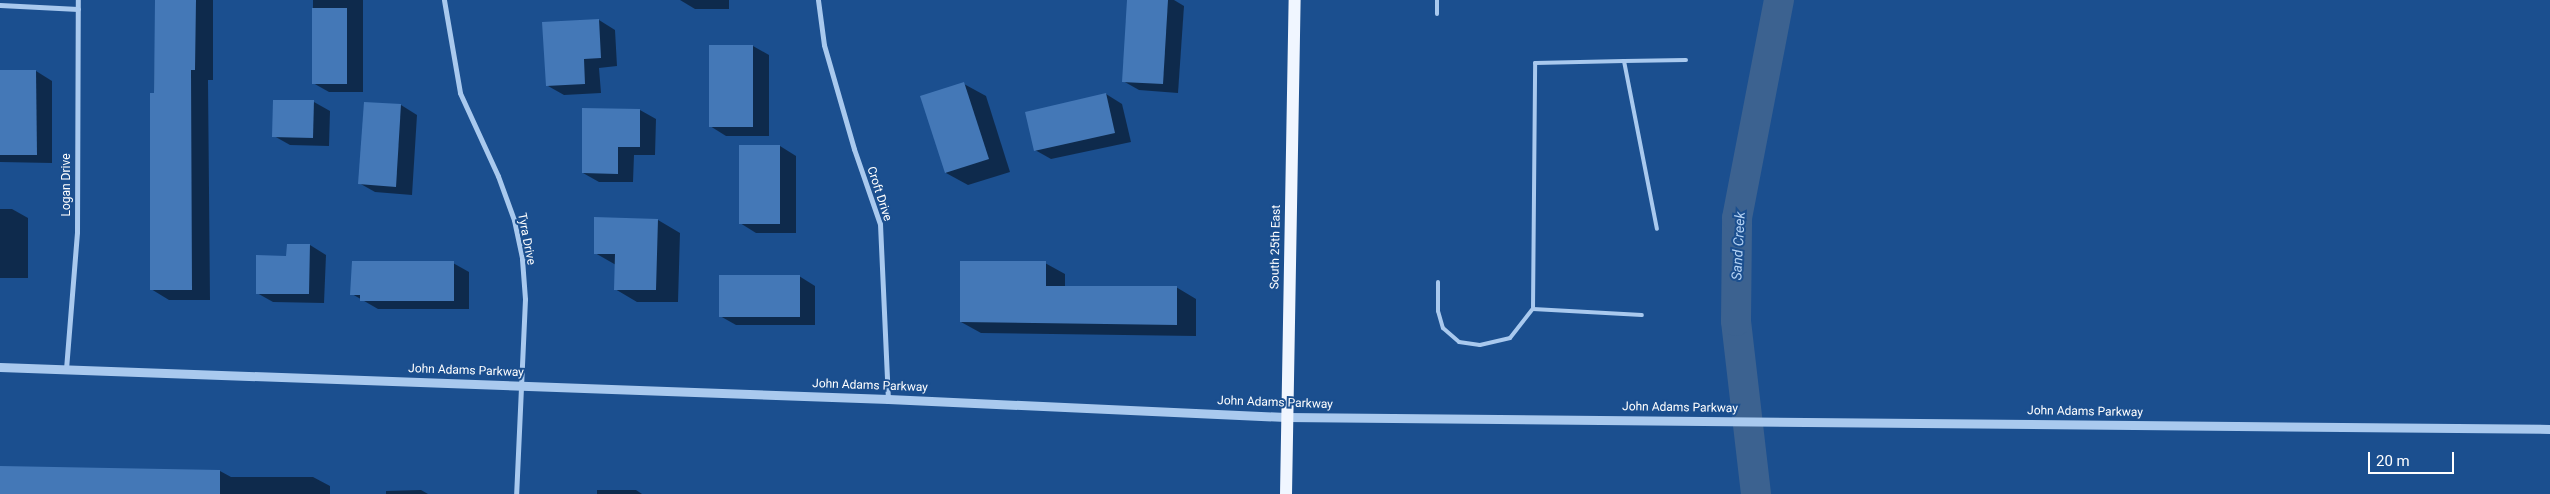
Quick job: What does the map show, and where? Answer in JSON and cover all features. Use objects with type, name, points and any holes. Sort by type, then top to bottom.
[{"type":"main road","name":"South 25th East","points":[[1286,494],[1286,417],[1296,0]]},
{"type":"street","name":"Logan Drive","points":[[66,369],[77,232],[78,0]]},
{"type":"street","name":"Tyra Drive","points":[[444,0],[460,93],[498,176],[514,220],[522,259],[525,299],[516,494]]},
{"type":"street","name":"Croft Drive","points":[[818,0],[824,45],[854,149],[880,224],[888,399]]},
{"type":"street","points":[[0,5],[78,9]]},
{"type":"street","name":"John Adams Parkway","points":[[0,367],[888,399],[1286,417],[2550,428]]},
{"type":"lane","points":[[1437,0],[1437,14]]},
{"type":"lane","points":[[1438,282],[1438,311],[1443,328],[1459,342],[1480,345],[1510,338],[1533,308],[1535,63],[1686,60]]},
{"type":"lane","points":[[1624,61],[1657,229]]},
{"type":"lane","points":[[1533,308],[1642,315]]},
{"type":"building","points":[[155,0],[196,0],[195,70],[191,70],[192,290],[150,290],[150,93],[154,93]]},
{"type":"building","points":[[1127,0],[1168,0],[1163,84],[1122,82]]},
{"type":"building","points":[[312,8],[347,8],[347,84],[312,84]]},
{"type":"building","points":[[599,19],[601,58],[584,59],[585,84],[546,86],[542,22]]},
{"type":"building","points":[[709,45],[753,45],[753,127],[709,127]]},
{"type":"building","points":[[0,70],[36,70],[37,155],[0,155]]},
{"type":"building","points":[[964,82],[989,159],[945,173],[920,96]]},
{"type":"building","points":[[1106,93],[1115,133],[1034,151],[1025,112]]},
{"type":"building","points":[[273,100],[314,100],[313,138],[272,137]]},
{"type":"building","points":[[364,102],[401,104],[396,187],[358,184]]},
{"type":"building","points":[[582,108],[640,109],[640,147],[618,147],[618,174],[582,173]]},
{"type":"building","points":[[739,145],[780,145],[780,224],[739,224]]},
{"type":"building","points":[[594,217],[658,219],[656,290],[614,290],[615,254],[594,254]]},
{"type":"building","points":[[287,244],[310,244],[309,294],[256,294],[256,255],[286,256]]},
{"type":"building","points":[[352,261],[454,261],[454,301],[360,301],[360,295],[350,295]]},
{"type":"building","points":[[960,261],[1046,261],[1046,286],[1177,286],[1177,325],[960,322]]},
{"type":"building","points":[[719,275],[800,275],[800,317],[719,317]]},
{"type":"building","points":[[0,466],[220,470],[220,494],[0,494]]},
{"type":"waterway","name":"Sand Creek","points":[[1756,494],[1736,321],[1737,218],[1779,0]]}]
